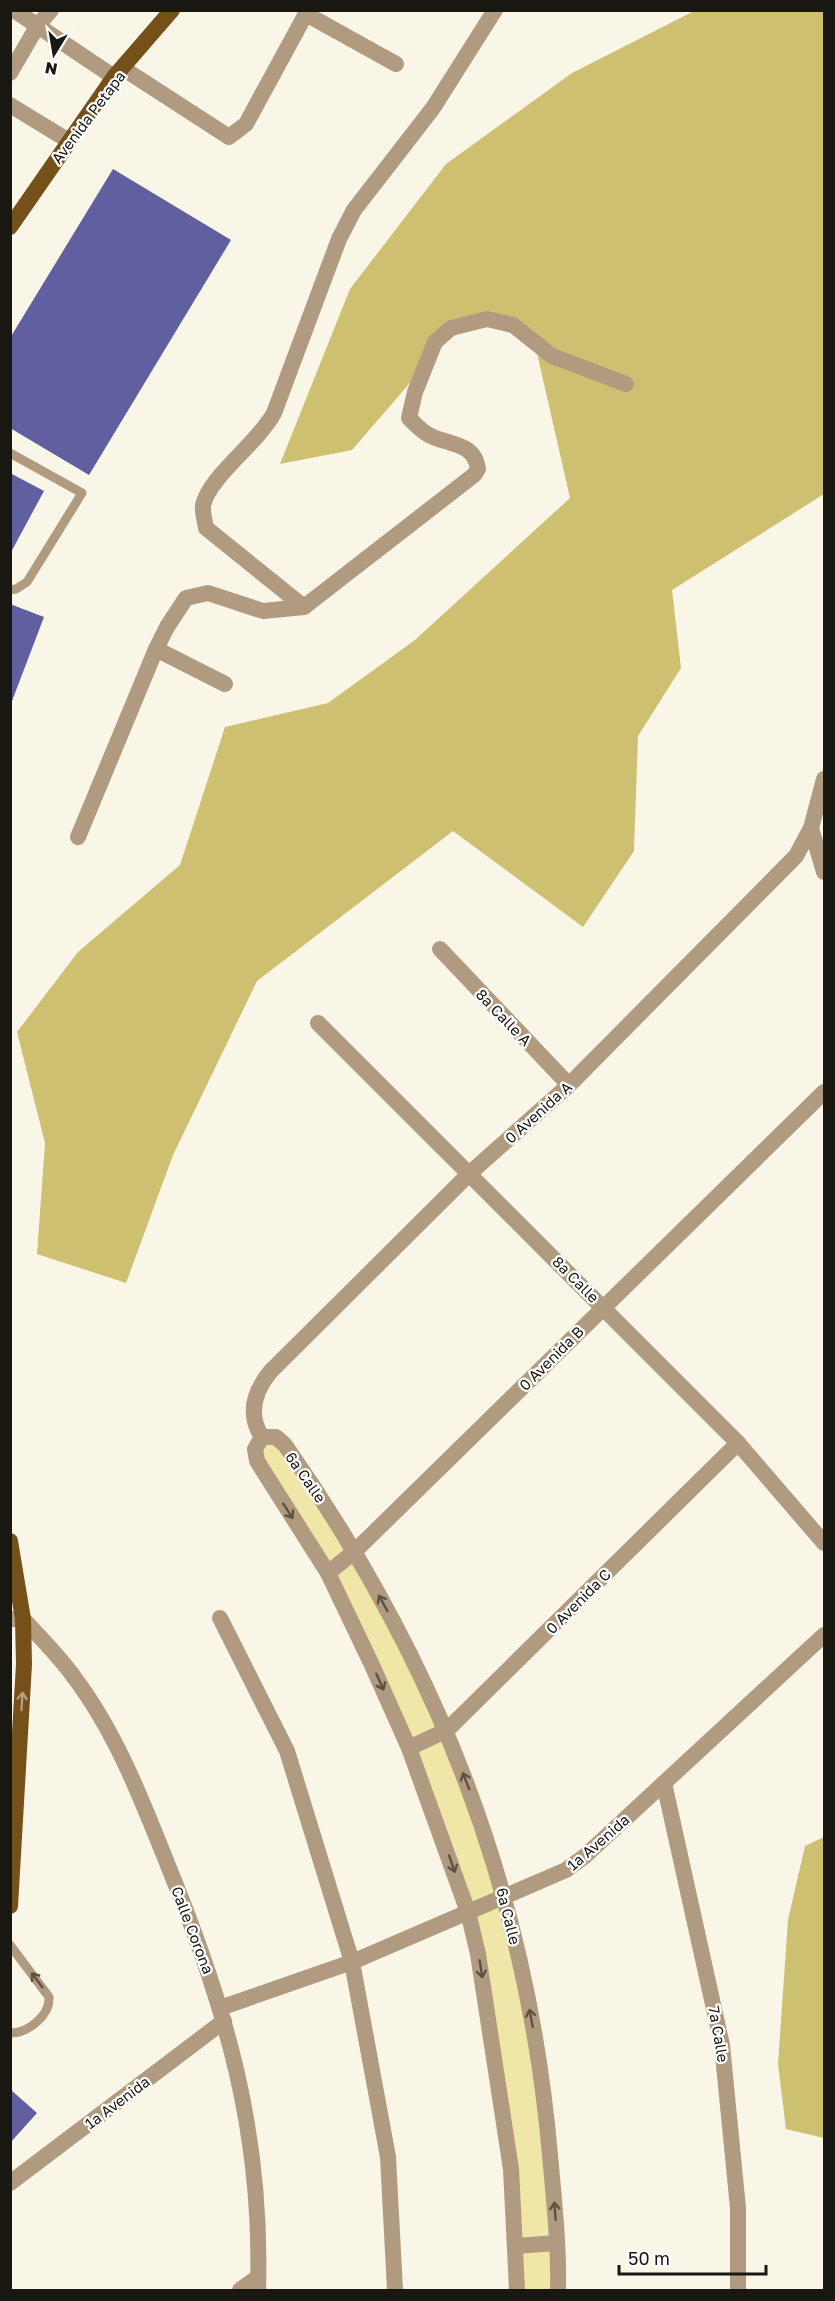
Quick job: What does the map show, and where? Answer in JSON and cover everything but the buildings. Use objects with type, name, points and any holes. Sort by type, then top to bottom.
[{"type":"main road","name":"Avenida Petapa","points":[[10,227],[119,73],[172,10]]},
{"type":"main road","points":[[10,1541],[17,1619],[24,1664],[10,1906]]},
{"type":"street","points":[[14,10],[229,137],[246,124],[307,12],[396,64]]},
{"type":"street","points":[[10,73],[38,25],[51,10]]},
{"type":"street","points":[[304,607],[206,528],[203,506],[213,485],[264,431],[274,413],[339,240],[354,210],[433,108],[495,10]]},
{"type":"street","points":[[10,105],[69,141]]},
{"type":"street","points":[[78,837],[156,649],[186,598],[208,593],[263,611],[304,607],[355,570],[478,469],[477,460],[470,451],[453,442],[429,436],[409,418],[415,392],[435,342],[451,328],[487,319],[513,325],[552,356],[626,384]]},
{"type":"street","points":[[156,649],[225,684]]},
{"type":"street","name":"0 Avenida A","points":[[262,1437],[256,1426],[254,1404],[261,1383],[470,1173],[569,1085],[796,856],[811,828],[825,779]]},
{"type":"street","points":[[811,828],[825,872]]},
{"type":"street","name":"8a Calle A","points":[[440,949],[569,1085]]},
{"type":"street","name":"8a Calle","points":[[318,1023],[738,1443],[825,1543]]},
{"type":"street","name":"0 Avenida B","points":[[328,1573],[355,1551],[825,1092]]},
{"type":"street","points":[[262,1437],[255,1449],[257,1461],[328,1573],[409,1748],[468,1912],[478,1954],[493,2043],[511,2169],[517,2290]]},
{"type":"street","name":"6a Calle","points":[[262,1437],[276,1437],[285,1445],[355,1551],[411,1654],[447,1730],[491,1846],[523,1972],[538,2053],[548,2130],[558,2290]]},
{"type":"street","name":"0 Avenida C","points":[[409,1748],[447,1730],[738,1443]]},
{"type":"street","points":[[220,1618],[287,1751],[352,1962],[387,2157],[395,2290]]},
{"type":"street","name":"Calle Corona","points":[[17,1619],[75,1678],[115,1744],[177,1888],[222,2014],[246,2109],[255,2184],[258,2284]]},
{"type":"street","name":"1a Avenida","points":[[10,2183],[222,2014],[551,1878],[576,1863],[825,1635]]},
{"type":"street","name":"7a Calle","points":[[664,1783],[722,2045],[738,2208],[738,2290]]},
{"type":"street","points":[[516,2246],[556,2243]]},
{"type":"street","points":[[240,2290],[258,2284]]},
{"type":"lane","points":[[10,453],[82,493],[27,582],[16,590],[10,590]]},
{"type":"lane","points":[[10,1945],[49,1997],[49,2007],[43,2016],[27,2029],[10,2032]]},
{"type":"shaded area","points":[[694,11],[824,11],[824,494],[672,590],[681,668],[638,736],[634,851],[583,927],[453,831],[257,981],[173,1155],[126,1283],[37,1254],[45,1143],[17,1032],[78,952],[180,865],[225,727],[328,703],[415,640],[570,498],[534,340],[465,319],[352,450],[280,464],[350,289],[446,164],[572,73]]},
{"type":"shaded area","points":[[256,1444],[285,1445],[447,1730],[523,1972],[558,2290],[517,2290],[478,1954],[409,1748]]},
{"type":"shaded area","points":[[824,1837],[824,2138],[786,2129],[778,2064],[788,1920],[805,1846]]}]
